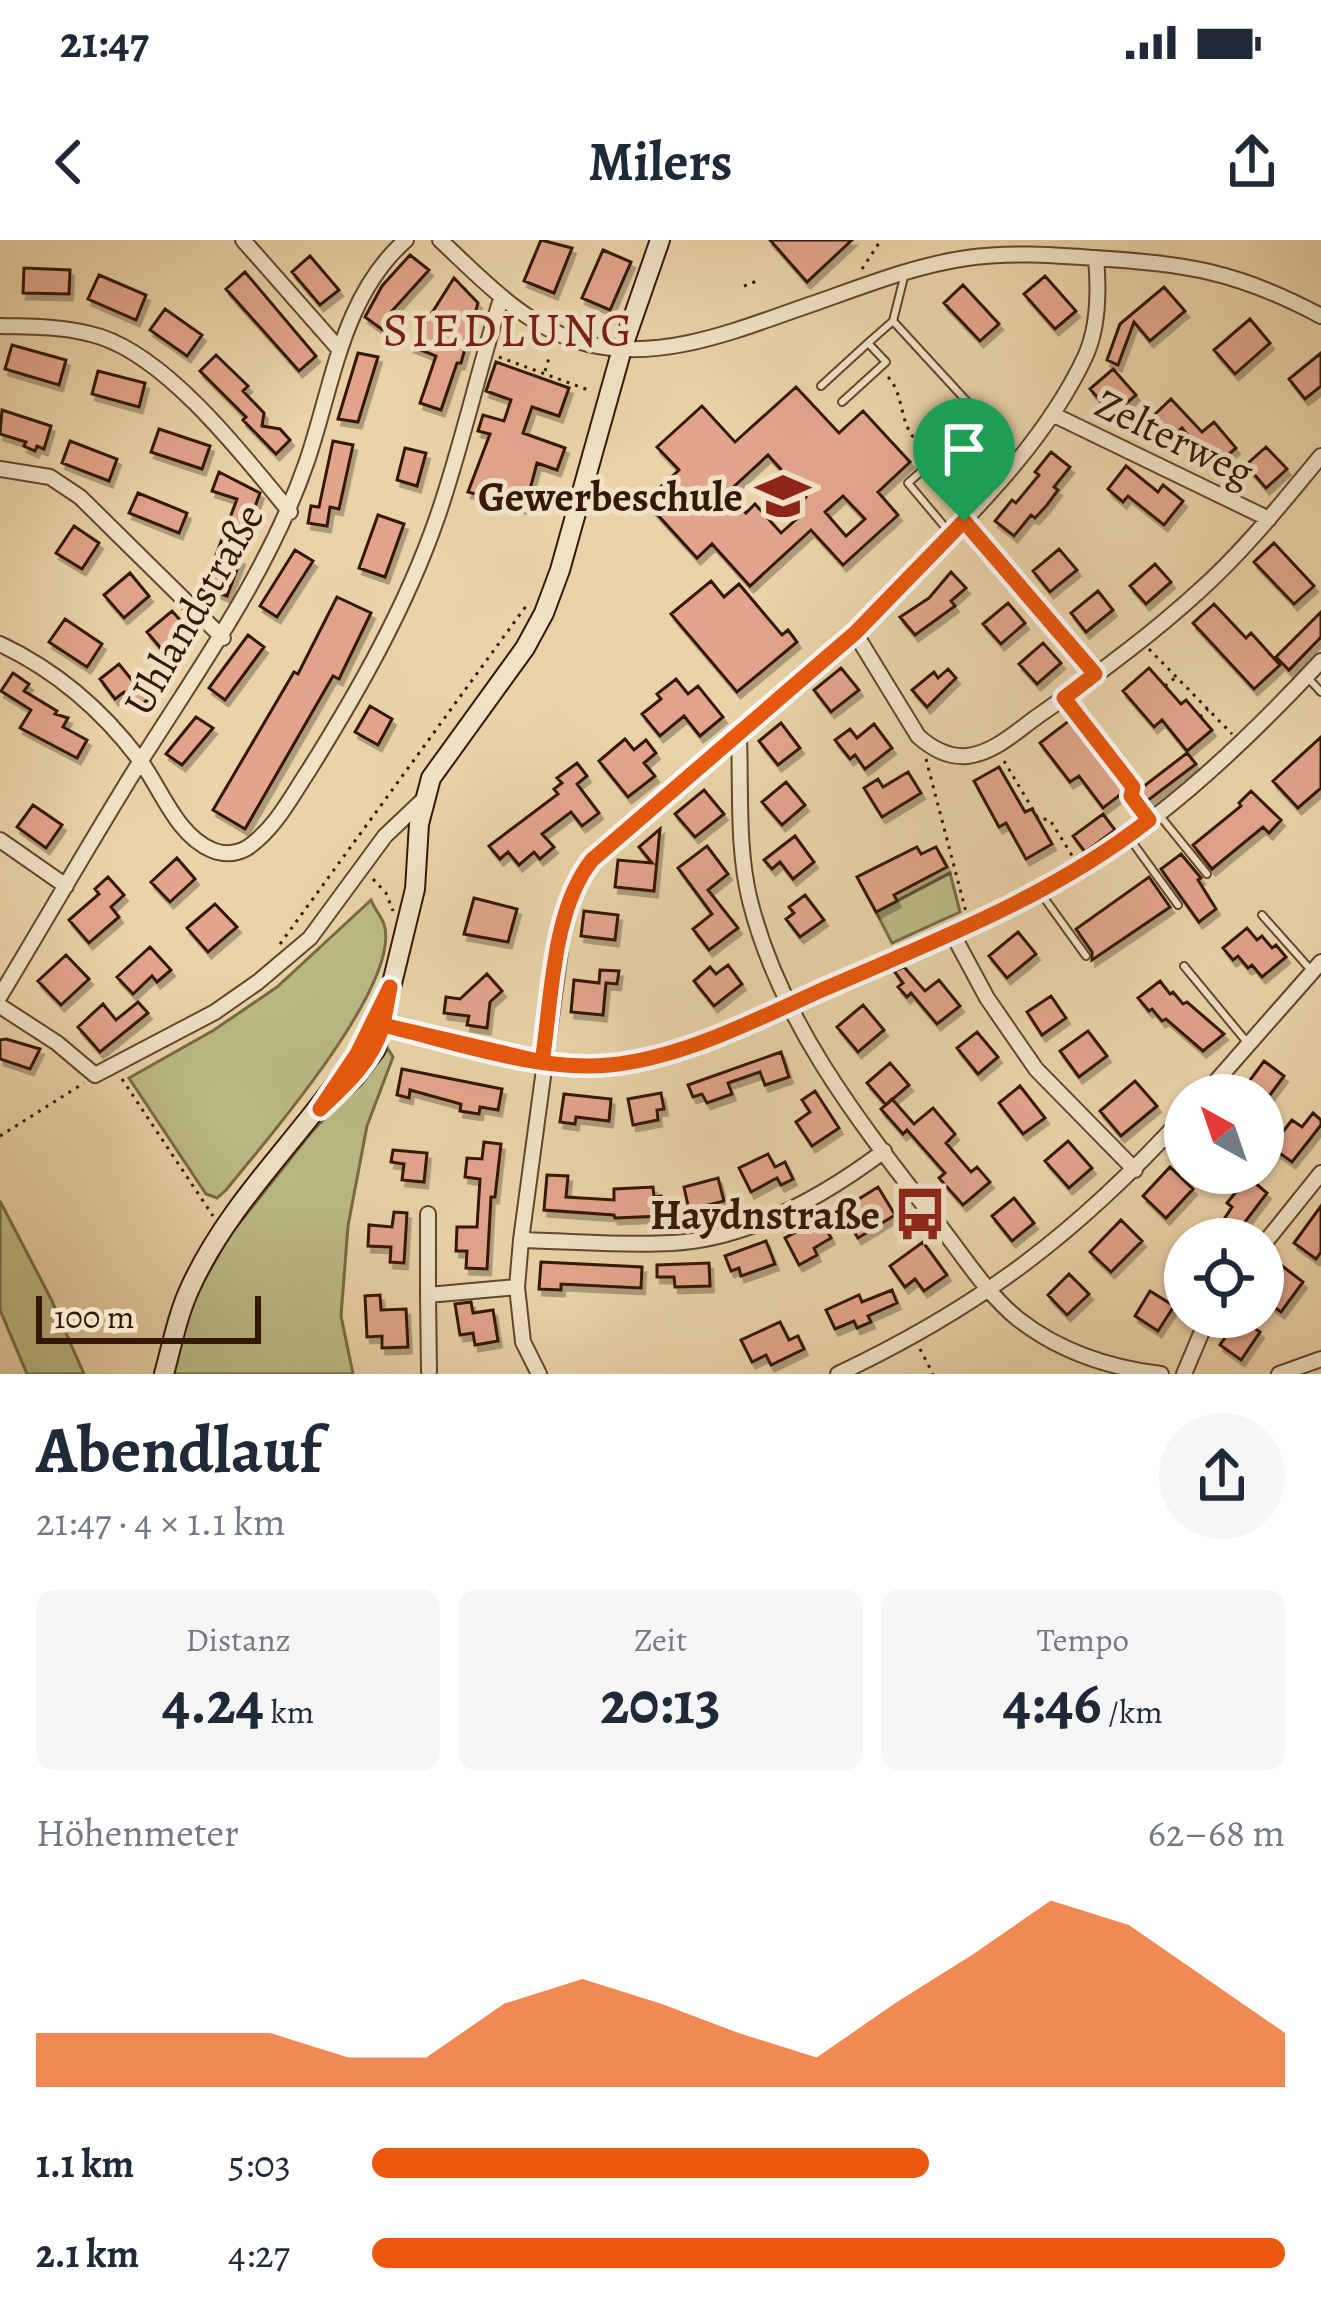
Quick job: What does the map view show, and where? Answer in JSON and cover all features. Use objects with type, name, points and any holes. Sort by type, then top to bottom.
[{"type":"main road","points":[[164,1374],[190,1286],[222,1233],[320,1109],[379,1024],[415,889],[425,798],[445,754],[525,648],[544,613],[622,349],[660,240]]},
{"type":"street","points":[[243,240],[339,349]]},
{"type":"street","name":"Uhlandstraße","points":[[0,996],[141,761],[223,638],[290,512],[339,349],[359,300],[390,254],[406,240]]},
{"type":"street","points":[[440,240],[457,246],[501,299],[571,338],[622,349],[699,340],[904,274],[963,258],[1023,252],[1159,260],[1215,272],[1267,287],[1321,316]]},
{"type":"street","points":[[539,1374],[523,1342],[517,1287],[542,1062],[566,906],[576,880],[592,860],[855,633],[964,521],[1052,414],[1087,355],[1096,319],[1096,258]]},
{"type":"street","points":[[0,644],[48,669],[104,718],[141,761],[183,826],[209,850],[229,854],[245,849],[275,823],[365,679],[404,598],[437,518],[501,299]]},
{"type":"street","points":[[0,326],[62,327],[106,339],[163,375],[207,416],[290,512]]},
{"type":"street","name":"Zelterweg","points":[[1052,414],[1269,519]]},
{"type":"street","points":[[855,633],[918,736],[930,747],[972,756],[995,746],[1064,698],[1199,592],[1321,456]]},
{"type":"street","points":[[0,469],[50,477],[80,496],[223,638]]},
{"type":"street","points":[[964,521],[1095,674]]},
{"type":"street","points":[[379,1024],[542,1062],[608,1066],[672,1051],[970,925],[1080,868],[1128,836],[1250,737],[1321,661]]},
{"type":"street","points":[[739,737],[750,903],[787,1006],[812,1053],[991,1291],[1017,1318],[1081,1355],[1124,1370],[1161,1374]]},
{"type":"street","points":[[0,1006],[95,1075],[114,1067],[215,1012],[310,938],[385,836],[425,798]]},
{"type":"street","points":[[0,840],[66,886]]},
{"type":"street","points":[[952,933],[987,998],[1036,1069],[1135,1169]]},
{"type":"street","points":[[1223,1074],[1317,967]]},
{"type":"street","points":[[838,1374],[914,1338],[991,1291],[1095,1209],[1164,1138]]},
{"type":"street","points":[[521,1240],[674,1243],[726,1234],[837,1186],[884,1151]]},
{"type":"street","points":[[1284,1219],[1321,1172]]},
{"type":"street","points":[[428,1214],[429,1371]]},
{"type":"street","points":[[428,1294],[517,1287]]},
{"type":"street","points":[[1184,1374],[1199,1338]]},
{"type":"street","points":[[1279,1374],[1321,1359]]},
{"type":"lane","points":[[821,386],[893,321],[904,274]]},
{"type":"lane","points":[[893,321],[995,432]]},
{"type":"lane","points":[[842,402],[886,362],[868,343]]},
{"type":"lane","points":[[919,444],[934,461],[908,483],[951,535]]},
{"type":"lane","points":[[1306,677],[1321,692]]},
{"type":"lane","points":[[1153,816],[1207,874]]},
{"type":"lane","points":[[1128,836],[1178,905]]},
{"type":"lane","points":[[1040,892],[1086,956]]},
{"type":"lane","points":[[1262,915],[1317,967]]},
{"type":"lane","points":[[1184,966],[1249,1044]]},
{"type":"path","points":[[849,291],[881,240]]},
{"type":"path","points":[[744,286],[757,281]]},
{"type":"path","points":[[484,352],[598,394]]},
{"type":"path","points":[[544,372],[550,356]]},
{"type":"path","points":[[880,368],[897,386],[908,431]]},
{"type":"path","points":[[276,951],[490,658],[535,588]]},
{"type":"path","points":[[1159,661],[1224,724]]},
{"type":"path","points":[[1165,686],[1178,676]]},
{"type":"path","points":[[1064,698],[1133,787],[1131,796],[1153,816]]},
{"type":"path","points":[[1200,717],[1210,708]]},
{"type":"path","points":[[995,746],[1038,818],[1045,817],[1054,826],[1080,868]]},
{"type":"path","points":[[930,747],[926,758],[970,925]]},
{"type":"path","points":[[362,868],[386,893],[393,910]]},
{"type":"path","points":[[114,1067],[214,1217]]},
{"type":"path","points":[[0,1136],[95,1075]]},
{"type":"path","points":[[914,1338],[933,1374]]},
{"type":"green space","points":[[950,873],[960,912],[892,943],[876,912]]},
{"type":"green space","points":[[371,900],[384,924],[384,951],[352,1022],[298,1101],[226,1190],[217,1198],[206,1194],[129,1078],[214,1030],[277,987]]},
{"type":"green space","points":[[388,1049],[393,1057],[367,1126],[348,1226],[341,1316],[353,1374],[171,1374],[192,1302],[229,1236],[310,1134]]},
{"type":"green space","points":[[0,1201],[84,1374],[27,1374],[0,1310]]},
{"type":"building","points":[[541,240],[572,248],[554,293],[524,281]]},
{"type":"building","points":[[770,240],[852,240],[807,282]]},
{"type":"building","points":[[603,250],[631,262],[610,310],[582,298]]},
{"type":"building","points":[[410,255],[429,270],[391,312],[395,315],[383,330],[365,317],[382,286]]},
{"type":"building","points":[[310,256],[339,290],[320,305],[292,272]]},
{"type":"building","points":[[24,268],[70,270],[69,294],[23,293]]},
{"type":"building","points":[[245,272],[316,356],[299,371],[226,289]]},
{"type":"building","points":[[99,275],[146,295],[136,320],[88,299]]},
{"type":"building","points":[[1045,276],[1076,311],[1055,329],[1024,294]]},
{"type":"building","points":[[454,278],[478,303],[441,410],[420,403],[436,356],[411,346]]},
{"type":"building","points":[[963,285],[999,324],[980,341],[944,303]]},
{"type":"building","points":[[1164,287],[1185,311],[1150,341],[1134,322],[1118,365],[1107,360],[1120,324]]},
{"type":"building","points":[[165,309],[202,335],[187,356],[150,330]]},
{"type":"building","points":[[1250,319],[1270,343],[1235,374],[1214,350]]},
{"type":"building","points":[[12,345],[66,360],[59,385],[5,369]]},
{"type":"building","points":[[358,353],[378,357],[358,422],[338,419]]},
{"type":"building","points":[[1321,353],[1321,386],[1305,399],[1289,379]]},
{"type":"building","points":[[216,355],[248,386],[243,391],[264,413],[262,426],[280,429],[290,440],[276,454],[200,371]]},
{"type":"building","points":[[496,362],[569,388],[559,416],[532,407],[523,433],[565,448],[557,470],[537,463],[525,508],[468,492],[490,434],[478,431],[483,415],[504,421],[511,400],[486,391]]},
{"type":"building","points":[[1113,369],[1136,395],[1113,415],[1090,389]]},
{"type":"building","points":[[98,371],[145,383],[139,407],[92,394]]},
{"type":"building","points":[[796,387],[839,433],[863,411],[910,462],[878,492],[898,515],[843,565],[811,530],[750,586],[712,544],[697,558],[645,501],[679,470],[657,447],[702,406],[735,442]],"holes":[[[768,455],[806,497],[792,510],[799,517],[781,533],[755,504],[746,513],[728,492]],[[843,496],[865,519],[846,536],[825,512]]]},
{"type":"building","points":[[1171,399],[1202,432],[1214,422],[1236,448],[1214,467],[1182,428],[1167,442],[1148,421]]},
{"type":"building","points":[[2,410],[51,426],[44,449],[37,446],[35,451],[24,446],[26,442],[0,434]]},
{"type":"building","points":[[159,429],[210,446],[202,469],[151,452]]},
{"type":"building","points":[[70,441],[117,459],[109,481],[62,463]]},
{"type":"building","points":[[333,441],[353,445],[339,509],[330,507],[327,526],[308,523],[311,506],[319,507]]},
{"type":"building","points":[[1266,447],[1287,469],[1266,488],[1246,465]]},
{"type":"building","points":[[405,448],[426,453],[417,486],[397,480]]},
{"type":"building","points":[[1051,452],[1070,467],[1047,505],[1035,518],[1031,515],[1014,536],[995,521],[1039,475],[1035,472]]},
{"type":"building","points":[[1126,466],[1158,492],[1163,485],[1183,501],[1164,525],[1128,496],[1123,502],[1108,489]]},
{"type":"building","points":[[219,472],[260,493],[227,596],[204,587],[237,499],[212,491]]},
{"type":"building","points":[[138,493],[187,513],[179,533],[129,513]]},
{"type":"building","points":[[378,515],[404,524],[385,577],[359,568]]},
{"type":"building","points":[[74,526],[99,543],[82,569],[56,553]]},
{"type":"building","points":[[1274,543],[1314,586],[1294,604],[1254,562]]},
{"type":"building","points":[[1059,549],[1077,570],[1050,592],[1033,571]]},
{"type":"building","points":[[295,550],[313,561],[277,617],[260,606]]},
{"type":"building","points":[[1155,564],[1171,582],[1146,604],[1130,586]]},
{"type":"building","points":[[951,572],[966,588],[951,601],[955,606],[915,635],[900,617],[929,598]]},
{"type":"building","points":[[130,573],[149,596],[124,618],[104,595]]},
{"type":"building","points":[[711,581],[724,597],[739,584],[782,635],[788,630],[797,642],[737,692],[671,614]]},
{"type":"building","points":[[1098,591],[1113,610],[1086,632],[1071,613]]},
{"type":"building","points":[[337,597],[371,613],[339,679],[333,676],[245,829],[213,810],[294,672],[298,674]]},
{"type":"building","points":[[1008,603],[1025,623],[1001,644],[983,624]]},
{"type":"building","points":[[1214,604],[1246,638],[1251,633],[1280,665],[1254,689],[1193,623]]},
{"type":"building","points":[[172,611],[189,630],[164,652],[147,632]]},
{"type":"building","points":[[1321,612],[1321,637],[1289,670],[1276,657]]},
{"type":"building","points":[[65,619],[102,644],[87,667],[49,642]]},
{"type":"building","points":[[248,635],[264,647],[225,700],[209,688]]},
{"type":"building","points":[[1043,643],[1061,663],[1037,684],[1019,664]]},
{"type":"building","points":[[119,664],[131,679],[138,674],[154,695],[137,708],[124,692],[115,699],[100,679]]},
{"type":"building","points":[[841,668],[859,690],[831,712],[814,690]]},
{"type":"building","points":[[1149,668],[1212,730],[1187,751],[1162,720],[1154,727],[1123,691]]},
{"type":"building","points":[[948,669],[956,678],[927,707],[912,690],[934,672],[938,678]]},
{"type":"building","points":[[13,673],[29,684],[24,691],[68,718],[63,727],[87,740],[77,758],[20,728],[31,710],[1,691]]},
{"type":"building","points":[[676,679],[688,694],[698,686],[723,717],[700,736],[684,716],[660,736],[642,714]]},
{"type":"building","points":[[370,706],[392,719],[378,745],[355,732]]},
{"type":"building","points":[[196,717],[213,728],[182,765],[166,754]]},
{"type":"building","points":[[1070,720],[1129,788],[1103,808],[1079,776],[1070,782],[1040,743]]},
{"type":"building","points":[[781,723],[800,748],[778,765],[759,741]]},
{"type":"building","points":[[874,724],[892,748],[865,769],[835,740],[850,729],[857,738]]},
{"type":"building","points":[[1321,737],[1321,788],[1298,808],[1273,781]]},
{"type":"building","points":[[625,739],[634,750],[646,740],[656,753],[644,763],[655,776],[628,797],[599,761]]},
{"type":"building","points":[[1187,753],[1196,764],[1143,804],[1135,793]]},
{"type":"building","points":[[577,763],[587,776],[577,784],[599,813],[582,826],[571,812],[542,834],[554,847],[540,859],[534,852],[519,865],[508,852],[500,859],[489,846],[558,794],[554,789],[562,783],[557,778]]},
{"type":"building","points":[[999,767],[1025,812],[1032,809],[1052,844],[1026,859],[1006,823],[999,827],[974,781]]},
{"type":"building","points":[[908,772],[921,793],[882,817],[864,788],[878,779],[883,787]]},
{"type":"building","points":[[786,782],[805,805],[782,825],[762,802]]},
{"type":"building","points":[[704,790],[724,814],[695,837],[675,814]]},
{"type":"building","points":[[1251,791],[1281,820],[1269,833],[1263,827],[1212,869],[1193,845],[1241,806]]},
{"type":"building","points":[[33,805],[62,825],[46,848],[17,827]]},
{"type":"building","points":[[1103,814],[1115,830],[1085,852],[1073,836]]},
{"type":"building","points":[[660,829],[654,891],[615,887],[618,860],[652,863],[639,847]]},
{"type":"building","points":[[795,836],[814,862],[793,879],[780,862],[772,869],[764,860]]},
{"type":"building","points":[[707,846],[728,874],[708,890],[738,928],[709,950],[693,929],[712,914],[678,868]]},
{"type":"building","points":[[917,847],[921,854],[936,847],[947,867],[894,895],[897,901],[876,912],[857,877]]},
{"type":"building","points":[[1181,854],[1201,878],[1216,909],[1199,922],[1161,869]]},
{"type":"building","points":[[177,858],[195,879],[170,902],[151,882]]},
{"type":"building","points":[[108,877],[124,895],[111,907],[119,917],[89,943],[69,920],[99,894],[95,889]]},
{"type":"building","points":[[1149,877],[1170,907],[1092,960],[1092,952],[1076,929]]},
{"type":"building","points":[[805,895],[824,920],[800,937],[786,919],[794,913],[789,907]]},
{"type":"building","points":[[474,898],[517,909],[508,942],[464,934]]},
{"type":"building","points":[[215,904],[237,927],[208,952],[187,928]]},
{"type":"building","points":[[584,911],[618,915],[615,940],[581,936]]},
{"type":"building","points":[[1247,928],[1257,940],[1262,936],[1272,948],[1276,945],[1286,957],[1262,977],[1238,956],[1233,960],[1223,948]]},
{"type":"building","points":[[1018,932],[1036,954],[1007,978],[989,956]]},
{"type":"building","points":[[150,947],[171,970],[157,982],[152,976],[133,994],[117,977]]},
{"type":"building","points":[[66,955],[89,979],[61,1005],[38,981]]},
{"type":"building","points":[[728,965],[742,984],[714,1006],[694,981],[710,967],[716,974]]},
{"type":"building","points":[[904,967],[925,991],[939,980],[960,1006],[937,1024],[911,993],[907,997],[898,987],[903,983],[894,971]]},
{"type":"building","points":[[600,970],[619,971],[617,984],[606,983],[603,1015],[571,1012],[574,980],[599,983]]},
{"type":"building","points":[[487,974],[502,991],[490,1002],[487,1028],[467,1025],[469,1016],[444,1013],[446,997],[460,999]]},
{"type":"building","points":[[1160,981],[1170,994],[1187,1002],[1224,1034],[1203,1051],[1166,1019],[1149,1011],[1138,998]]},
{"type":"building","points":[[1051,996],[1066,1018],[1042,1035],[1027,1012]]},
{"type":"building","points":[[138,1002],[148,1013],[100,1052],[78,1027],[103,1004],[116,1020]]},
{"type":"building","points":[[863,1005],[884,1030],[858,1052],[837,1027]]},
{"type":"building","points":[[1088,1031],[1107,1056],[1079,1077],[1060,1051]]},
{"type":"building","points":[[977,1032],[998,1057],[978,1074],[957,1048]]},
{"type":"building","points":[[0,1040],[40,1049],[30,1069],[0,1059]]},
{"type":"building","points":[[781,1052],[789,1077],[765,1085],[760,1072],[728,1083],[732,1094],[707,1103],[702,1094],[693,1097],[688,1085]]},
{"type":"building","points":[[1264,1061],[1281,1074],[1254,1074]]},
{"type":"building","points":[[890,1063],[909,1085],[886,1105],[867,1083]]},
{"type":"building","points":[[402,1069],[502,1089],[498,1110],[460,1111],[461,1104],[410,1090],[409,1098],[397,1095]]},
{"type":"building","points":[[1135,1081],[1157,1106],[1121,1136],[1100,1111]]},
{"type":"building","points":[[1020,1086],[1045,1118],[1023,1134],[999,1103]]},
{"type":"building","points":[[815,1091],[839,1128],[812,1146],[796,1122],[810,1112],[802,1100]]},
{"type":"building","points":[[661,1093],[664,1109],[657,1110],[658,1120],[633,1125],[628,1099]]},
{"type":"building","points":[[564,1094],[611,1099],[609,1121],[576,1117],[575,1124],[560,1122]]},
{"type":"building","points":[[892,1099],[914,1124],[933,1108],[955,1134],[946,1143],[971,1172],[977,1167],[990,1182],[963,1205],[939,1178],[945,1173],[881,1109]]},
{"type":"building","points":[[1313,1113],[1321,1120],[1292,1162],[1284,1156],[1284,1130],[1292,1120],[1302,1127]]},
{"type":"building","points":[[1068,1141],[1092,1168],[1069,1188],[1045,1161]]},
{"type":"building","points":[[484,1142],[501,1144],[495,1197],[491,1197],[487,1269],[466,1268],[467,1251],[456,1251],[457,1227],[477,1227],[480,1179],[465,1177],[467,1158],[482,1159]]},
{"type":"building","points":[[393,1150],[427,1153],[424,1182],[402,1180],[404,1164],[391,1162]]},
{"type":"building","points":[[768,1154],[775,1167],[785,1162],[793,1179],[781,1185],[777,1178],[751,1192],[739,1168]]},
{"type":"building","points":[[1164,1173],[1164,1194],[1188,1194],[1166,1218],[1143,1196]]},
{"type":"building","points":[[547,1175],[568,1176],[566,1197],[614,1200],[614,1189],[653,1187],[654,1197],[661,1196],[662,1216],[615,1218],[544,1210]]},
{"type":"building","points":[[718,1178],[724,1201],[689,1210],[684,1187]]},
{"type":"building","points":[[878,1187],[895,1215],[858,1238],[841,1210]]},
{"type":"building","points":[[1234,1194],[1266,1194],[1248,1218],[1225,1218],[1232,1207],[1227,1203]]},
{"type":"building","points":[[1014,1198],[1034,1223],[1012,1241],[992,1216]]},
{"type":"building","points":[[1321,1206],[1321,1252],[1316,1259],[1294,1243]]},
{"type":"building","points":[[394,1212],[407,1213],[404,1263],[390,1262],[391,1247],[368,1246],[369,1225],[392,1227]]},
{"type":"building","points":[[821,1219],[831,1238],[814,1248],[817,1255],[799,1265],[785,1238]]},
{"type":"building","points":[[1121,1220],[1142,1241],[1111,1272],[1090,1252]]},
{"type":"building","points":[[766,1241],[775,1264],[741,1276],[739,1268],[731,1271],[725,1256]]},
{"type":"building","points":[[923,1242],[947,1275],[924,1291],[915,1279],[905,1287],[890,1266]]},
{"type":"building","points":[[541,1262],[642,1267],[641,1288],[561,1284],[561,1290],[539,1289]]},
{"type":"building","points":[[709,1263],[710,1286],[675,1287],[674,1277],[657,1277],[657,1265]]},
{"type":"building","points":[[1284,1267],[1303,1282],[1284,1308]]},
{"type":"building","points":[[1069,1274],[1089,1294],[1067,1315],[1048,1295]]},
{"type":"building","points":[[892,1290],[897,1303],[868,1316],[871,1322],[857,1328],[854,1321],[835,1329],[826,1310],[859,1295],[862,1302]]},
{"type":"building","points":[[1150,1291],[1164,1300],[1164,1322],[1158,1331],[1135,1316]]},
{"type":"building","points":[[380,1295],[381,1310],[406,1309],[408,1347],[382,1348],[382,1336],[367,1337],[365,1296]]},
{"type":"building","points":[[471,1302],[473,1313],[493,1310],[498,1341],[475,1345],[473,1333],[460,1335],[455,1304]]},
{"type":"building","points":[[780,1322],[789,1340],[798,1336],[804,1349],[771,1365],[766,1355],[752,1362],[741,1340]]},
{"type":"building","points":[[1225,1338],[1256,1338],[1241,1360],[1220,1345]]},
{"type":"place","name":"Gewerbeschule","points":[[783,496]]},
{"type":"place","name":"Haydnstraße","points":[[920,1214]]},
{"type":"district","name":"SIEDLUNG","points":[[509,329]]},
{"type":"route","points":[[964,521],[855,633],[592,860],[576,880],[566,906],[542,1062],[383,1025],[390,987],[357,1054],[320,1109],[354,1078],[376,1049],[383,1025],[456,1042],[542,1062],[608,1066],[672,1051],[744,1025],[1040,892],[1149,820],[1131,796],[1133,787],[1064,698],[1095,674],[964,521]]}]
